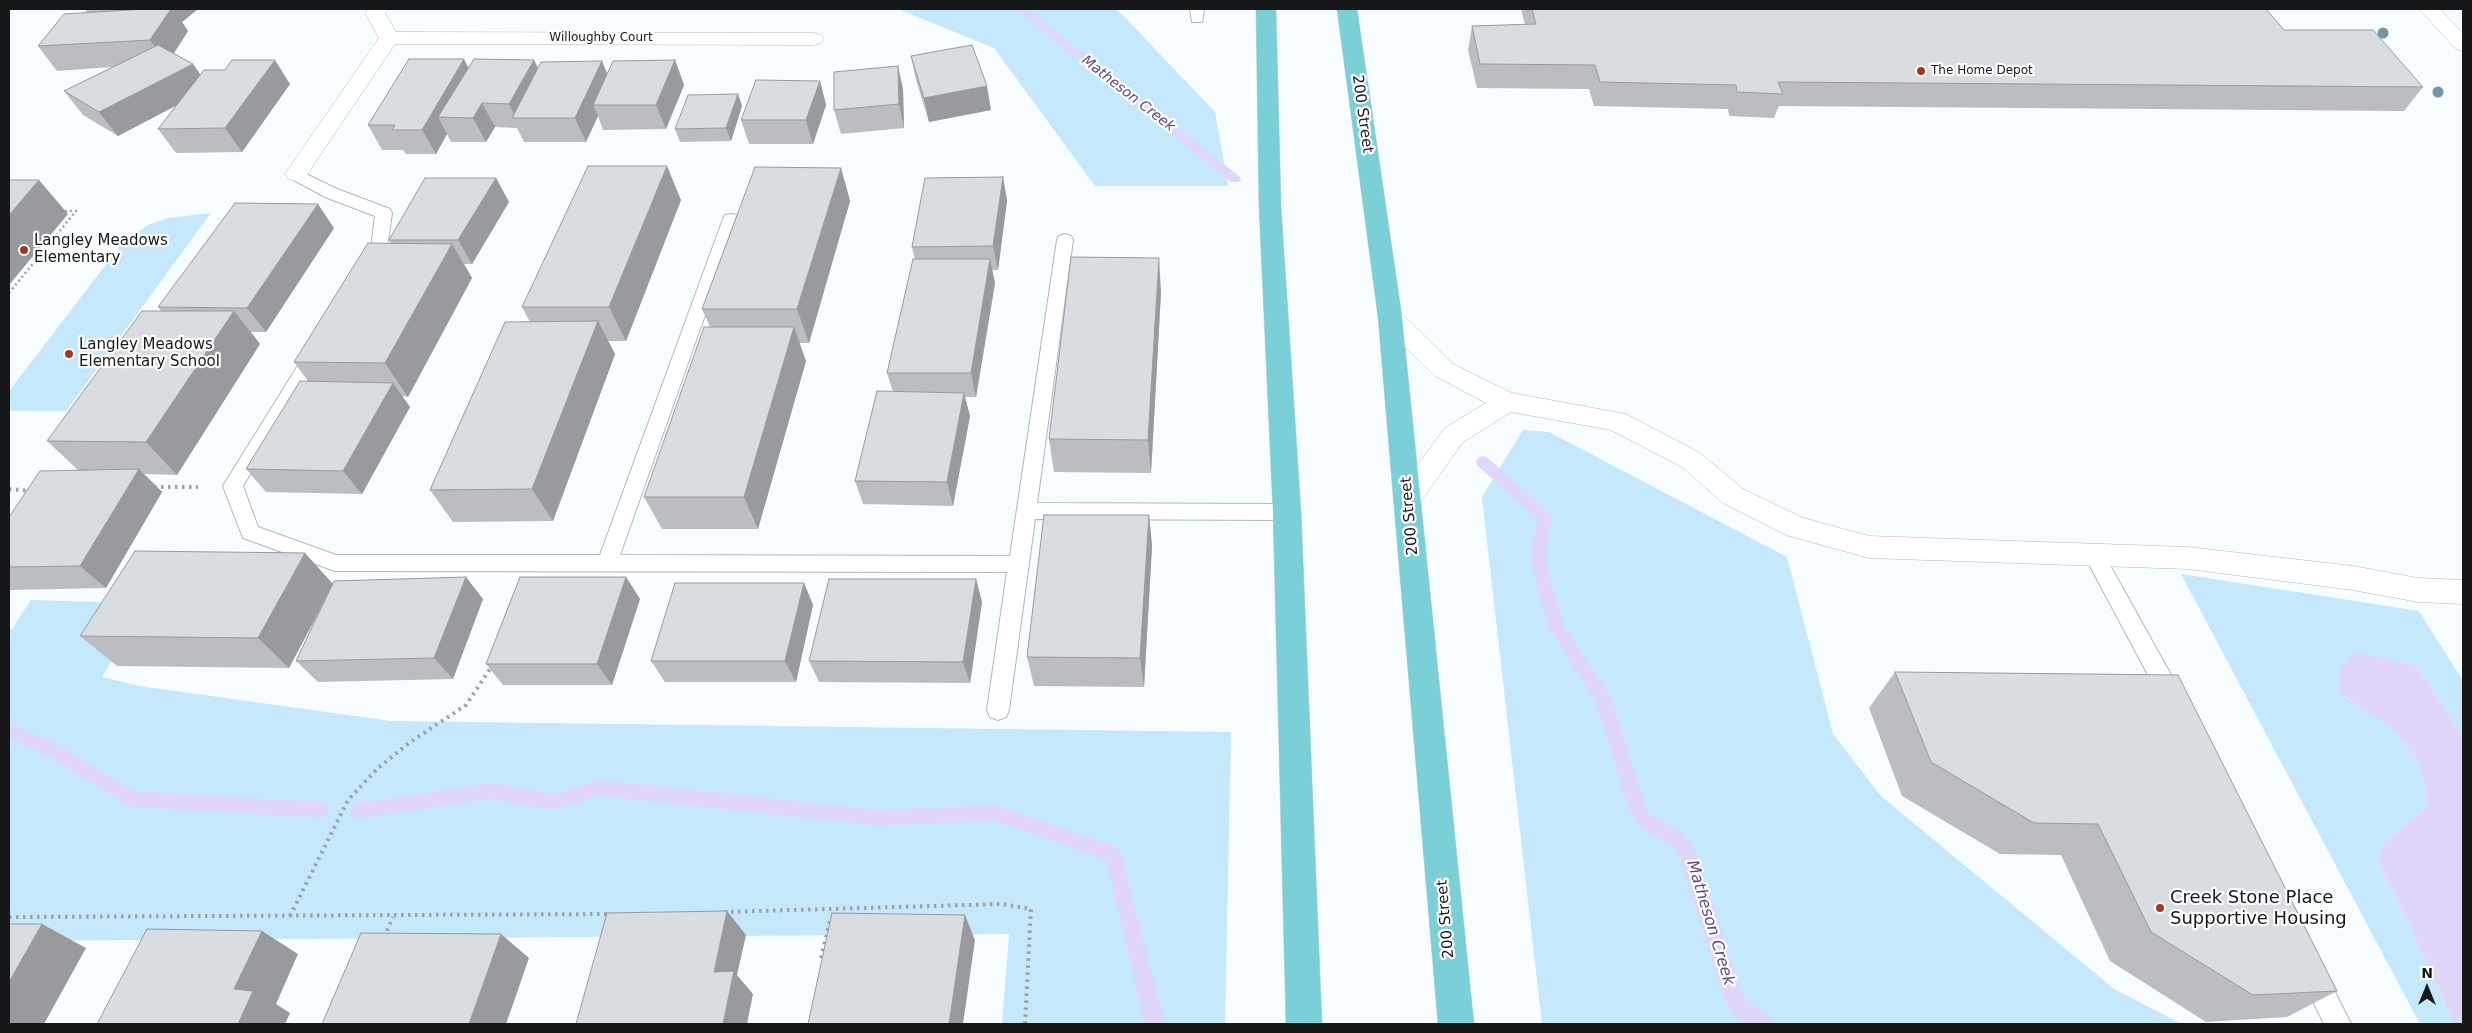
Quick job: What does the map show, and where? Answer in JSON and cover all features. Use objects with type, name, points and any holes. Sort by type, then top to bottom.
[{"type":"main road","points":[[1266,9],[1270,206],[1287,512],[1304,1024]]},
{"type":"main road","name":"200 Street","points":[[1348,9],[1390,317],[1456,1024]]},
{"type":"street","points":[[296,174],[389,38],[375,13],[378,9]]},
{"type":"street","points":[[2429,9],[2463,44]]},
{"type":"street","name":"Willoughby Court","points":[[389,38],[814,39]]},
{"type":"street","points":[[1390,317],[1444,370],[1507,402],[1617,421],[1691,460],[1733,496],[1796,527],[1869,547],[2188,558],[2353,578],[2418,590],[2463,592]]},
{"type":"street","points":[[1408,498],[1454,435],[1507,402]]},
{"type":"lane","points":[[296,174],[331,193],[384,213],[379,248],[358,282]]},
{"type":"lane","points":[[607,563],[731,219]]},
{"type":"lane","points":[[998,710],[1065,240]]},
{"type":"lane","points":[[327,333],[233,486],[250,532],[335,563],[1020,564]]},
{"type":"lane","points":[[1026,511],[1287,512]]},
{"type":"lane","points":[[2094,555],[2182,717]]},
{"type":"lane","points":[[2302,954],[2338,1024]]},
{"type":"path","points":[[9,293],[76,211],[57,211]]},
{"type":"path","points":[[144,487],[233,486]]},
{"type":"path","points":[[9,489],[33,491]]},
{"type":"path","points":[[290,916],[348,800],[377,770],[403,748],[466,704],[490,672],[493,663]]},
{"type":"path","points":[[723,912],[1002,904],[1031,909],[1026,1024]]},
{"type":"path","points":[[821,958],[832,910]]},
{"type":"path","points":[[9,917],[393,917],[613,914]]},
{"type":"path","points":[[382,941],[393,917]]},
{"type":"shaded area","points":[[898,9],[1117,9],[1215,112],[1228,186],[1095,186],[994,48]]},
{"type":"shaded area","points":[[211,213],[66,411],[9,411],[9,391],[124,241],[150,224],[168,218]]},
{"type":"shaded area","points":[[1523,430],[1549,432],[1787,557],[1833,734],[1881,796],[2114,989],[2182,1024],[1542,1024],[1482,497]]},
{"type":"shaded area","points":[[2181,574],[2419,611],[2463,681],[2463,736],[2417,666],[2344,697],[2357,703],[2393,730],[2413,754],[2422,774],[2428,806],[2383,844],[2378,862],[2409,924],[2454,1024],[2420,1024]]},
{"type":"shaded area","points":[[31,600],[98,602],[140,614],[102,677],[139,686],[391,721],[1231,732],[1225,1024],[1002,1024],[1009,934],[9,941],[9,629],[12,629]]},
{"type":"shaded area","points":[[2355,652],[2417,666],[2463,736],[2463,1024],[2454,1024],[2409,924],[2378,862],[2383,844],[2428,806],[2422,774],[2413,754],[2393,730],[2341,693],[2337,682],[2342,668]]},
{"type":"building","points":[[171,9],[150,40],[38,46],[64,14]]},
{"type":"building","name":"The Home Depot","points":[[1532,9],[2266,9],[2284,30],[2373,30],[2423,87],[1778,82],[1783,94],[1737,92],[1736,85],[1600,82],[1595,65],[1480,64],[1472,26],[1536,24]]},
{"type":"building","points":[[158,45],[193,64],[99,112],[64,91]]},
{"type":"building","points":[[972,45],[987,86],[924,98],[911,56]]},
{"type":"building","points":[[409,59],[464,59],[422,130],[392,130],[395,125],[368,125]]},
{"type":"building","points":[[474,59],[534,60],[509,104],[482,103],[473,118],[438,117]]},
{"type":"building","points":[[232,60],[275,60],[225,128],[158,129],[204,70],[225,70]]},
{"type":"building","points":[[675,60],[656,105],[593,105],[613,61]]},
{"type":"building","points":[[602,61],[575,118],[512,118],[541,62]]},
{"type":"building","points":[[898,66],[899,104],[834,110],[834,72]]},
{"type":"building","points":[[756,80],[820,81],[806,120],[741,120]]},
{"type":"building","points":[[738,94],[726,128],[675,129],[688,95]]},
{"type":"building","points":[[588,166],[667,166],[609,307],[522,307]]},
{"type":"building","points":[[755,167],[841,168],[797,309],[702,309]]},
{"type":"building","points":[[1003,177],[993,246],[912,247],[925,178]]},
{"type":"building","points":[[425,178],[496,178],[458,240],[389,240]]},
{"type":"building","points":[[9,180],[39,180],[9,215]]},
{"type":"building","points":[[235,203],[318,204],[247,308],[158,307]]},
{"type":"building","points":[[368,243],[452,244],[385,363],[294,362]]},
{"type":"building","points":[[1071,257],[1159,258],[1148,440],[1049,439]]},
{"type":"building","points":[[913,259],[990,259],[971,373],[887,373]]},
{"type":"building","points":[[142,311],[234,311],[146,442],[47,441]]},
{"type":"building","points":[[598,321],[532,489],[430,490],[505,322]]},
{"type":"building","points":[[704,327],[794,327],[744,497],[644,497]]},
{"type":"building","points":[[300,381],[393,383],[343,471],[246,469]]},
{"type":"building","points":[[877,391],[964,393],[947,482],[855,481]]},
{"type":"building","points":[[139,469],[80,566],[9,567],[9,517],[40,471]]},
{"type":"building","points":[[1044,515],[1149,515],[1140,658],[1027,657]]},
{"type":"building","points":[[135,551],[305,553],[258,638],[80,636]]},
{"type":"building","points":[[466,577],[434,658],[296,661],[334,581]]},
{"type":"building","points":[[520,577],[626,577],[597,664],[486,664]]},
{"type":"building","points":[[829,579],[976,579],[963,662],[809,661]]},
{"type":"building","points":[[675,583],[804,583],[785,661],[651,661]]},
{"type":"building","points":[[1895,672],[2178,675],[2337,991],[2253,995],[2151,932],[2098,824],[2034,823],[1931,762]]},
{"type":"building","points":[[727,911],[714,972],[734,971],[723,1024],[576,1024],[607,913]]},
{"type":"building","points":[[832,913],[965,915],[949,1024],[808,1024]]},
{"type":"building","points":[[9,924],[42,924],[9,982]]},
{"type":"building","points":[[147,929],[262,931],[234,989],[253,991],[238,1024],[97,1024]]},
{"type":"building","points":[[361,933],[501,934],[469,1024],[322,1024]]},
{"type":"waterway","name":"Matheson Creek","points":[[1021,9],[1235,179]]},
{"type":"waterway","name":"Matheson Creek","points":[[1483,462],[1545,516],[1538,561],[1556,626],[1604,699],[1637,807],[1644,820],[1677,839],[1689,855],[1732,994],[1741,1008],[1763,1024]]},
{"type":"waterway","points":[[9,732],[18,734],[55,751],[130,799],[321,810]]},
{"type":"waterway","points":[[359,811],[492,791],[553,802],[600,788],[879,818],[994,813],[1114,854],[1155,1024]]},
{"type":"place","name":"The Home Depot","points":[[1921,71]]},
{"type":"place","name":"Langley Meadows Elementary","points":[[24,250]]},
{"type":"place","name":"Langley Meadows Elementary School","points":[[69,354]]},
{"type":"place","name":"Creek Stone Place Supportive Housing","points":[[2160,908]]}]
